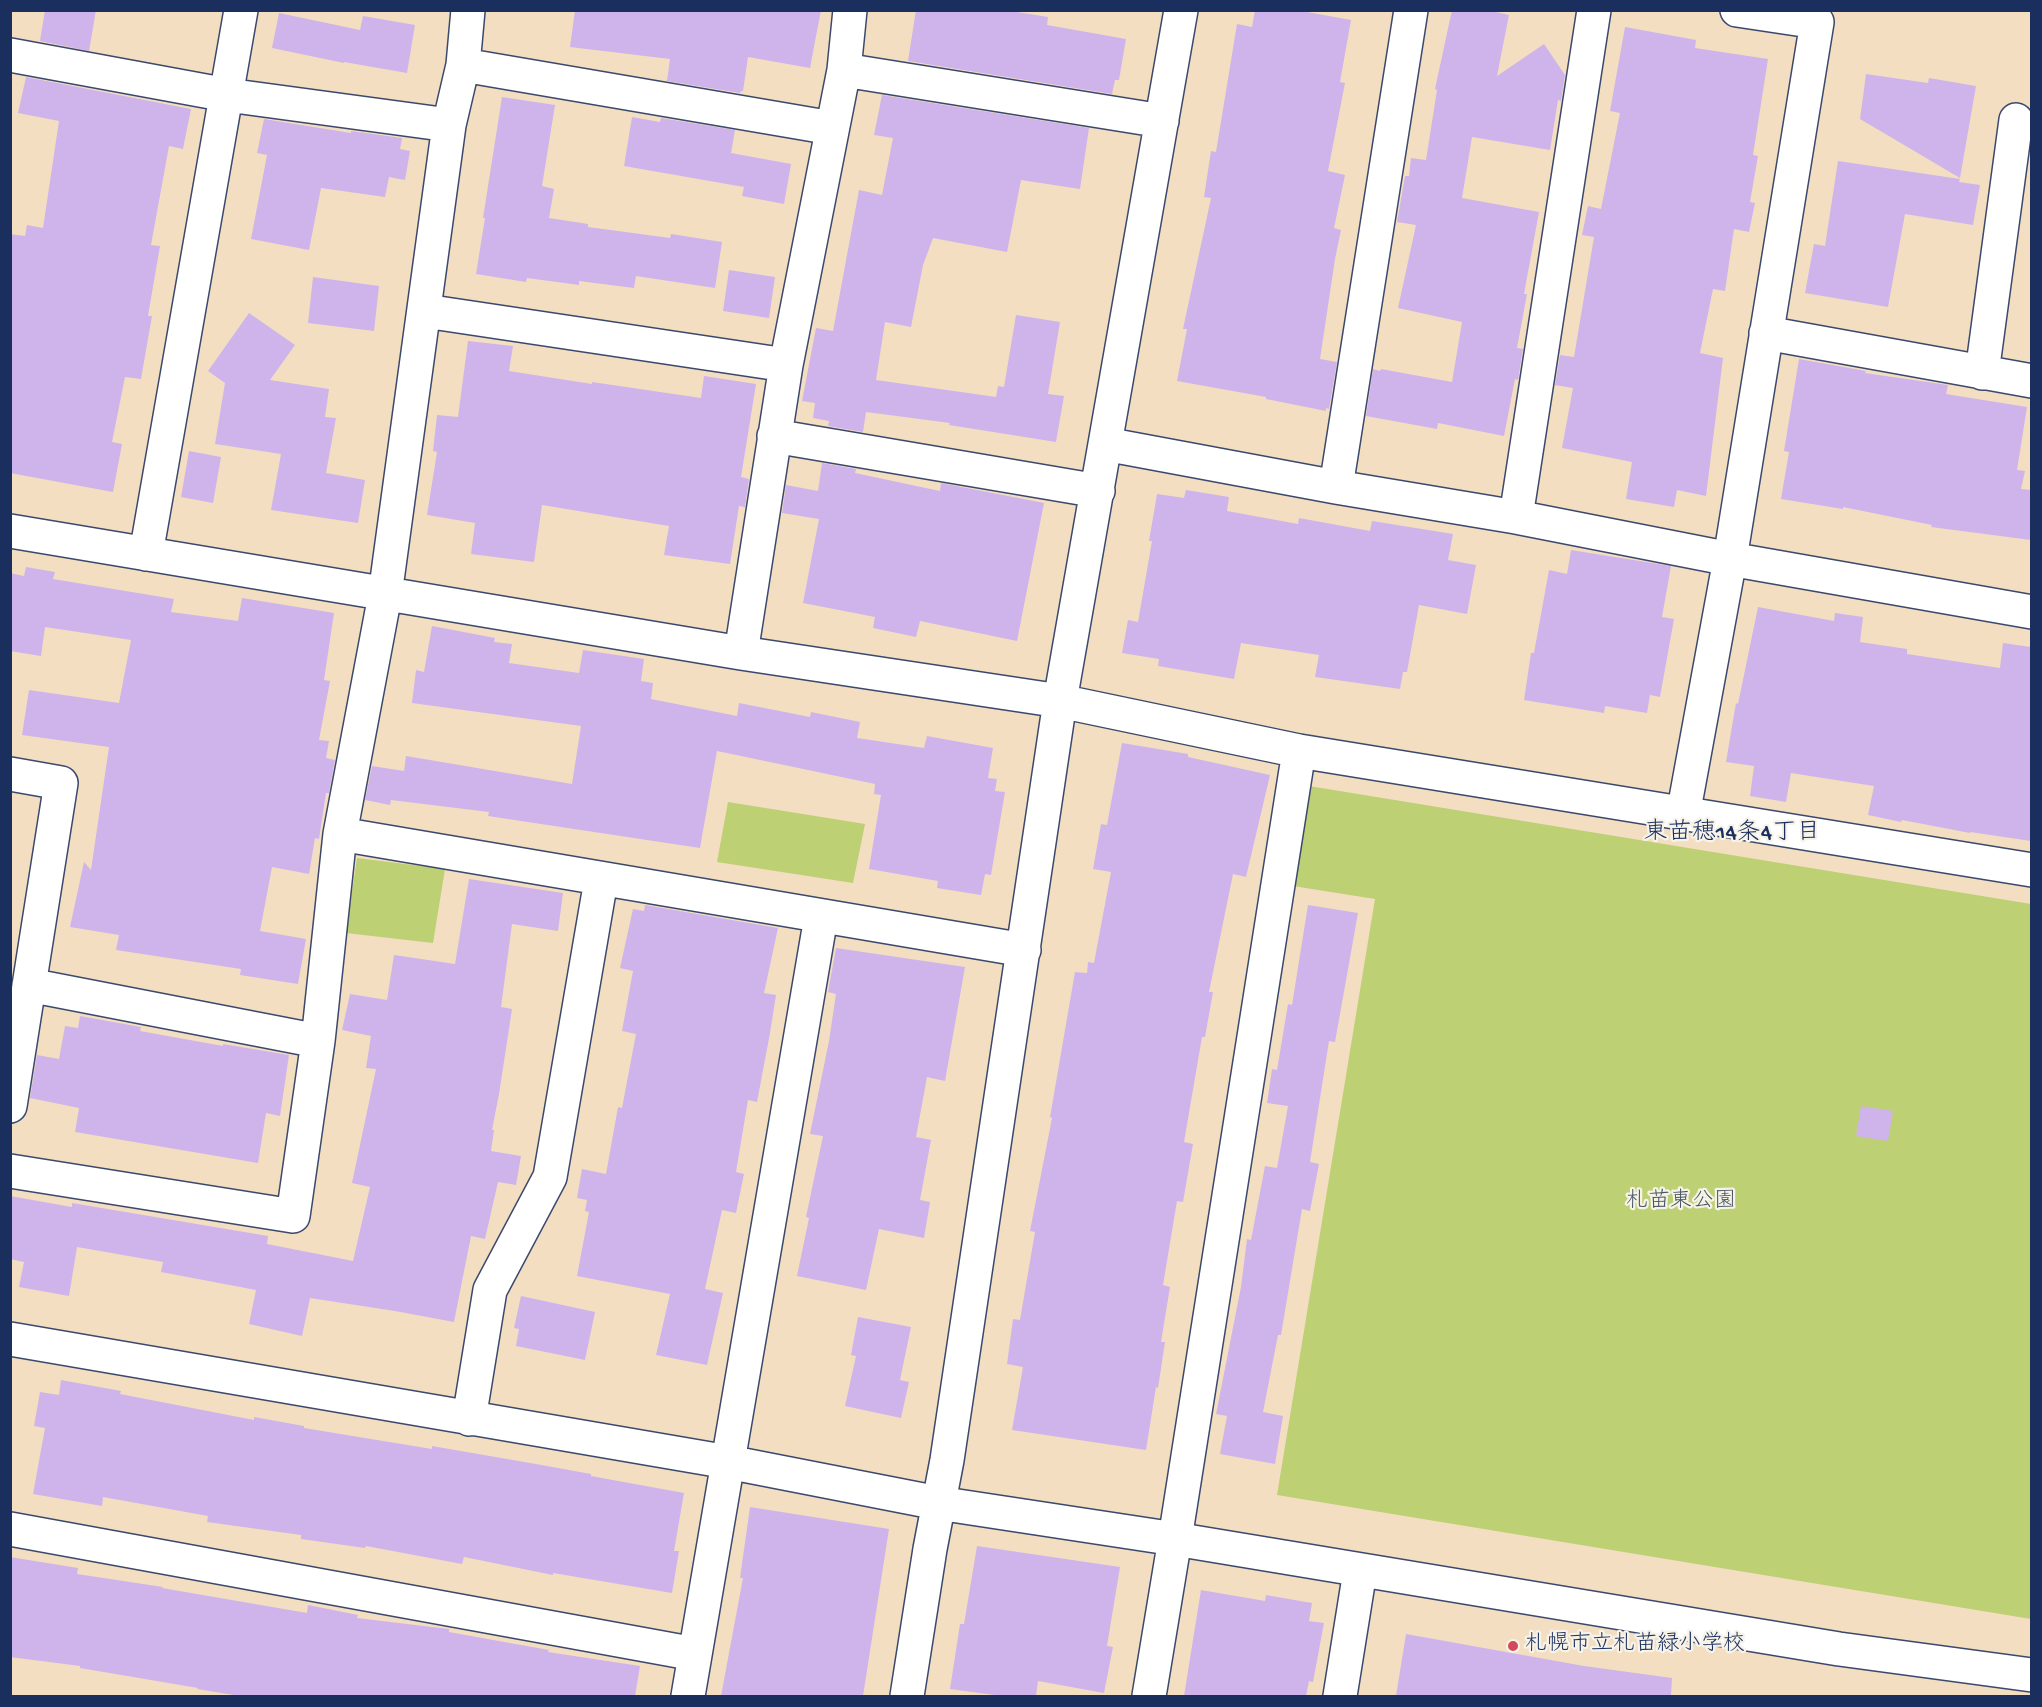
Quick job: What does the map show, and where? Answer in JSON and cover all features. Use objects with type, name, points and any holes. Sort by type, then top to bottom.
[{"type":"street","points":[[146,554],[241,10]]},
{"type":"street","points":[[10,1172],[294,1216],[318,1041],[340,834],[386,595],[449,125],[462,65],[468,10]]},
{"type":"street","points":[[741,653],[786,365],[844,70],[850,10]]},
{"type":"street","points":[[907,1696],[947,1460],[1060,701],[1181,10]]},
{"type":"street","points":[[1336,487],[1411,10]]},
{"type":"street","points":[[1516,517],[1594,10]]},
{"type":"street","points":[[1683,815],[1730,559],[1817,22],[1737,10]]},
{"type":"street","points":[[10,55],[227,95],[449,125]]},
{"type":"street","points":[[462,65],[832,128]]},
{"type":"street","points":[[844,70],[1162,121]]},
{"type":"street","points":[[1982,373],[2016,120]]},
{"type":"street","points":[[425,311],[786,365]]},
{"type":"street","points":[[1766,333],[2031,381]]},
{"type":"street","points":[[774,436],[1098,491]]},
{"type":"street","points":[[1105,444],[2031,612]]},
{"type":"street","points":[[10,531],[741,653],[1060,701],[1299,751],[2031,870]]},
{"type":"street","points":[[1149,1696],[1299,751]]},
{"type":"street","points":[[10,774],[61,783],[10,1106]]},
{"type":"street","points":[[340,834],[1024,950]]},
{"type":"street","points":[[469,1419],[490,1290],[550,1177],[601,880]]},
{"type":"street","points":[[688,1696],[821,917]]},
{"type":"street","points":[[29,985],[318,1041]]},
{"type":"street","points":[[10,1339],[728,1462],[938,1503],[1175,1539],[1839,1649],[2031,1675]]},
{"type":"street","points":[[10,1529],[695,1654]]},
{"type":"street","points":[[1340,1696],[1360,1571]]},
{"type":"green space","name":"札苗東公園","points":[[1309,786],[2031,904],[2031,1619],[1277,1495],[1375,899],[1293,886]]},
{"type":"green space","points":[[728,802],[865,824],[853,883],[717,862]]},
{"type":"green space","points":[[357,858],[445,869],[433,943],[346,933]]},
{"type":"building","points":[[45,10],[96,10],[89,51],[40,41]]},
{"type":"building","points":[[575,10],[821,10],[810,68],[748,57],[743,91],[740,93],[667,81],[670,59],[570,47]]},
{"type":"building","points":[[916,10],[1005,10],[1048,17],[1047,25],[1126,39],[1119,80],[1115,80],[1112,94],[908,61]]},
{"type":"building","points":[[1255,10],[1296,10],[1351,20],[1340,82],[1345,83],[1328,171],[1345,175],[1334,228],[1341,230],[1320,359],[1337,362],[1329,409],[1326,408],[1326,411],[1266,399],[1266,397],[1177,381],[1187,329],[1183,329],[1211,198],[1204,197],[1211,151],[1216,152],[1237,24],[1252,27]]},
{"type":"building","points":[[1452,10],[1488,10],[1509,15],[1497,76],[1544,44],[1565,75],[1561,101],[1558,100],[1550,150],[1472,137],[1462,198],[1539,212],[1517,348],[1523,349],[1504,436],[1438,423],[1437,429],[1366,416],[1373,369],[1452,382],[1462,322],[1398,308],[1416,225],[1397,222],[1405,176],[1409,176],[1411,158],[1426,160],[1437,90],[1435,89]]},
{"type":"building","points":[[279,13],[360,30],[363,16],[415,25],[407,73],[272,48]]},
{"type":"building","points":[[1625,27],[1696,40],[1695,48],[1768,59],[1753,155],[1758,156],[1750,202],[1755,203],[1749,232],[1734,229],[1725,291],[1713,289],[1700,353],[1723,358],[1706,496],[1677,490],[1674,507],[1626,499],[1632,462],[1562,448],[1573,388],[1555,385],[1560,355],[1574,357],[1594,237],[1582,235],[1588,206],[1601,209],[1620,113],[1610,111]]},
{"type":"building","points":[[1866,74],[1928,83],[1929,78],[1976,86],[1960,178],[1860,119]]},
{"type":"building","points":[[26,77],[191,109],[183,149],[169,146],[151,245],[160,246],[148,316],[152,316],[141,379],[125,377],[112,442],[122,444],[113,492],[10,473],[10,234],[25,236],[27,225],[43,228],[59,121],[18,113]]},
{"type":"building","points":[[882,95],[1089,128],[1080,189],[1021,180],[1007,252],[933,238],[923,265],[911,327],[885,322],[876,380],[996,397],[998,386],[1004,387],[1016,315],[1060,322],[1048,394],[1064,396],[1056,442],[949,425],[950,423],[866,412],[863,432],[828,426],[829,421],[813,418],[815,403],[802,401],[816,328],[833,331],[859,190],[882,195],[893,138],[874,135]]},
{"type":"building","points":[[502,97],[555,105],[542,186],[554,189],[549,218],[588,224],[588,227],[670,238],[671,234],[722,242],[715,288],[636,276],[634,288],[579,281],[579,285],[527,278],[526,282],[476,274]]},
{"type":"building","points":[[632,117],[660,122],[661,118],[735,130],[731,153],[791,164],[784,204],[742,196],[744,187],[624,166]]},
{"type":"building","points":[[264,119],[351,133],[351,131],[402,138],[400,149],[410,151],[405,180],[389,177],[385,197],[321,188],[309,250],[251,239],[267,155],[257,153]]},
{"type":"building","points":[[1838,161],[1960,179],[1959,182],[1980,185],[1973,225],[1905,214],[1888,307],[1805,293],[1814,244],[1825,246]]},
{"type":"building","points":[[729,270],[775,277],[769,318],[723,311]]},
{"type":"building","points":[[313,277],[379,286],[374,331],[308,323]]},
{"type":"building","points":[[249,313],[295,345],[270,380],[329,389],[325,417],[336,418],[326,473],[365,480],[358,523],[271,510],[281,454],[215,444],[225,383],[208,371]]},
{"type":"building","points":[[468,341],[513,346],[509,371],[592,384],[592,382],[701,398],[704,376],[756,384],[741,477],[749,479],[745,507],[739,506],[730,564],[664,555],[669,526],[542,505],[534,562],[471,554],[475,523],[427,515],[437,452],[433,451],[437,415],[458,417]]},
{"type":"building","points":[[1799,359],[1866,371],[1865,373],[1948,385],[1946,394],[2027,407],[2017,470],[2025,471],[2021,489],[2031,490],[2031,540],[1931,527],[1932,525],[1843,507],[1843,509],[1781,499],[1789,452],[1784,451]]},
{"type":"building","points":[[189,451],[221,457],[213,503],[181,497]]},
{"type":"building","points":[[822,463],[856,469],[855,473],[940,491],[941,483],[1044,503],[1017,641],[920,621],[916,637],[873,628],[875,617],[803,603],[819,519],[782,513],[786,485],[818,491]]},
{"type":"building","points":[[1186,490],[1229,497],[1227,511],[1298,524],[1299,518],[1370,531],[1372,521],[1453,534],[1448,560],[1476,565],[1467,614],[1419,605],[1407,672],[1403,672],[1400,689],[1315,677],[1319,655],[1241,643],[1234,679],[1158,666],[1159,659],[1122,653],[1128,620],[1138,622],[1152,541],[1149,541],[1157,494],[1184,498]]},
{"type":"building","points":[[1571,550],[1671,566],[1662,617],[1674,619],[1660,697],[1650,695],[1647,713],[1605,706],[1604,713],[1524,700],[1531,653],[1534,653],[1549,570],[1567,574]]},
{"type":"building","points":[[26,567],[55,572],[53,579],[174,599],[171,612],[238,621],[242,598],[334,613],[324,680],[330,681],[319,740],[329,741],[326,758],[335,760],[329,793],[326,793],[319,839],[315,838],[309,874],[272,867],[260,931],[306,939],[298,984],[240,975],[241,969],[116,950],[119,935],[70,927],[84,862],[91,870],[109,747],[22,735],[29,690],[119,703],[131,640],[45,627],[41,656],[10,651],[10,573],[24,576]]},
{"type":"building","points":[[1758,607],[1834,621],[1835,613],[1863,617],[1860,642],[1907,649],[1907,654],[2000,668],[2003,643],[2031,647],[2031,841],[1868,815],[1874,786],[1791,773],[1786,802],[1750,796],[1754,766],[1726,762],[1736,703],[1738,704]]},
{"type":"building","points":[[432,626],[495,638],[494,642],[512,644],[509,663],[579,673],[583,650],[644,659],[641,681],[653,683],[651,699],[737,716],[739,703],[810,717],[811,712],[860,722],[857,738],[924,748],[927,736],[993,748],[988,778],[997,779],[995,791],[1005,792],[991,875],[985,874],[981,895],[937,888],[938,881],[869,869],[881,795],[874,794],[875,784],[717,751],[700,848],[488,816],[489,812],[391,800],[390,805],[365,800],[372,766],[404,771],[406,756],[572,784],[581,726],[412,703],[416,670],[424,672]]},
{"type":"building","points":[[1122,743],[1188,754],[1188,757],[1270,775],[1246,877],[1233,874],[1209,992],[1213,992],[1205,1037],[1202,1037],[1184,1142],[1193,1144],[1183,1202],[1177,1201],[1163,1285],[1170,1287],[1161,1342],[1165,1342],[1146,1450],[1012,1430],[1023,1367],[1007,1364],[1013,1319],[1020,1320],[1035,1232],[1030,1231],[1052,1118],[1050,1117],[1075,972],[1087,973],[1088,962],[1094,963],[1111,872],[1093,869],[1101,824],[1107,825]]},
{"type":"building","points":[[469,879],[563,893],[558,931],[512,924],[501,1007],[512,1009],[492,1130],[494,1130],[491,1151],[521,1156],[516,1185],[498,1182],[485,1239],[471,1236],[454,1322],[310,1298],[302,1336],[249,1324],[256,1290],[161,1272],[163,1262],[77,1247],[69,1296],[19,1287],[24,1262],[10,1259],[10,1196],[72,1207],[72,1203],[268,1236],[267,1244],[353,1261],[370,1187],[352,1183],[376,1069],[366,1068],[371,1036],[342,1030],[350,994],[387,1000],[394,955],[455,964]]},
{"type":"building","points":[[645,905],[778,928],[764,993],[776,995],[770,1033],[757,1102],[748,1100],[736,1172],[744,1174],[736,1213],[722,1210],[705,1289],[723,1293],[707,1365],[656,1355],[670,1294],[577,1276],[589,1212],[585,1211],[587,1200],[577,1198],[582,1169],[606,1174],[618,1107],[622,1108],[636,1034],[622,1031],[633,971],[620,968],[633,909],[644,911]]},
{"type":"building","points":[[1308,905],[1358,913],[1335,1042],[1329,1041],[1310,1162],[1319,1164],[1310,1211],[1302,1209],[1281,1335],[1278,1335],[1263,1412],[1283,1416],[1275,1464],[1220,1454],[1227,1416],[1216,1414],[1241,1287],[1247,1239],[1251,1240],[1265,1166],[1277,1168],[1288,1106],[1267,1103],[1272,1069],[1277,1070],[1288,1004],[1292,1005]]},
{"type":"building","points":[[836,948],[965,967],[945,1081],[927,1077],[916,1137],[931,1140],[920,1200],[930,1202],[924,1238],[879,1229],[866,1290],[797,1276],[809,1218],[806,1217],[823,1136],[810,1134],[836,994],[828,992]]},
{"type":"building","points":[[80,1016],[141,1027],[140,1031],[289,1055],[280,1116],[266,1113],[258,1163],[75,1132],[79,1108],[30,1098],[37,1055],[59,1059],[65,1026],[78,1028]]},
{"type":"building","points":[[1861,1106],[1893,1111],[1888,1141],[1856,1136]]},
{"type":"building","points":[[521,1296],[595,1312],[585,1360],[516,1346],[519,1329],[514,1328]]},
{"type":"building","points":[[858,1317],[911,1327],[900,1380],[909,1382],[901,1418],[845,1406],[856,1356],[851,1355]]},
{"type":"building","points":[[61,1380],[254,1420],[254,1417],[304,1426],[304,1428],[432,1449],[432,1446],[684,1493],[674,1551],[679,1551],[672,1593],[553,1573],[553,1575],[464,1557],[462,1564],[366,1546],[365,1548],[301,1539],[301,1535],[207,1522],[208,1516],[103,1497],[102,1506],[33,1494],[45,1428],[34,1426],[40,1392],[59,1395]]},
{"type":"building","points":[[750,1507],[889,1529],[863,1696],[721,1696],[743,1578],[740,1578]]},
{"type":"building","points":[[977,1546],[1120,1567],[1107,1646],[1113,1647],[1104,1693],[1038,1681],[1036,1696],[1002,1696],[950,1689],[960,1624],[964,1624]]},
{"type":"building","points":[[10,1557],[78,1568],[77,1574],[307,1613],[308,1605],[358,1615],[357,1618],[449,1629],[449,1632],[549,1650],[548,1652],[640,1666],[635,1696],[240,1696],[80,1668],[80,1666],[10,1657]]},
{"type":"building","points":[[1201,1590],[1265,1601],[1266,1595],[1312,1603],[1309,1621],[1324,1623],[1313,1682],[1309,1681],[1306,1696],[1184,1696]]},
{"type":"building","points":[[1406,1634],[1584,1666],[1672,1678],[1671,1696],[1396,1696]]},
{"type":"place","name":"札幌市立札苗緑小学校","points":[[1513,1646]]},
{"type":"district","name":"東苗穂14条4丁目","points":[[1732,834]]}]
